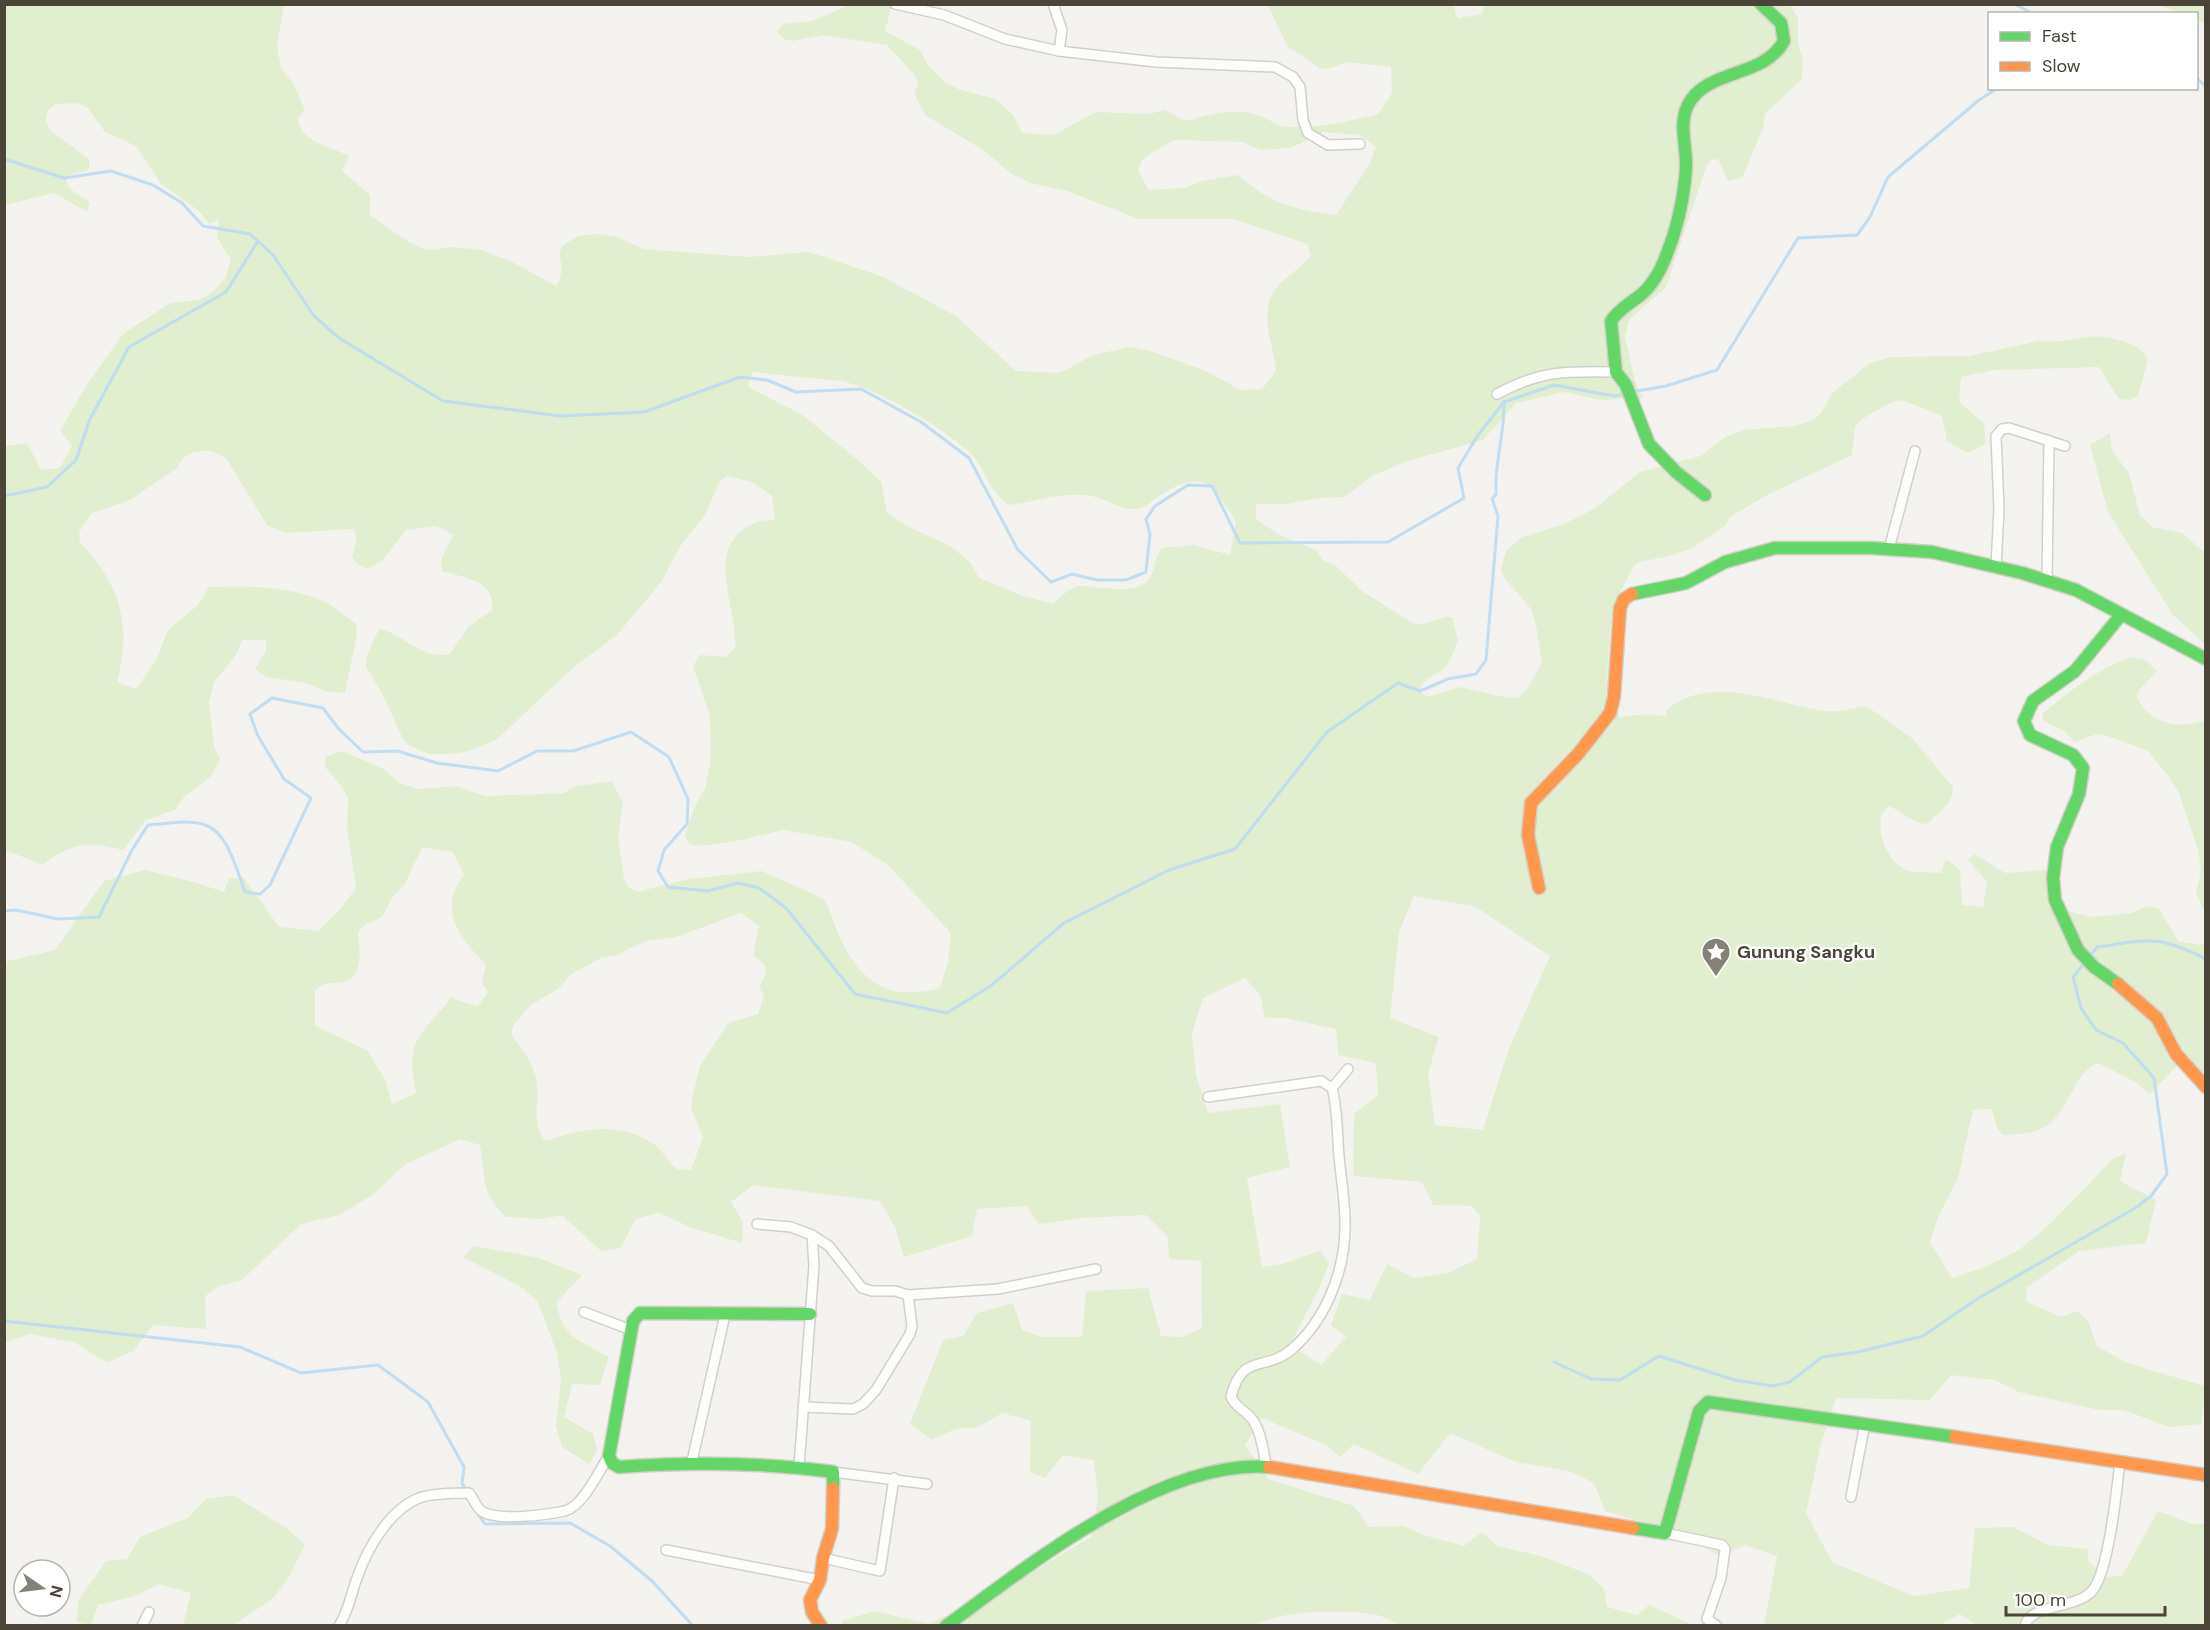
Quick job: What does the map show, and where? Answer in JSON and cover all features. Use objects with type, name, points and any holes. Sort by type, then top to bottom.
[{"type":"street","points":[[895,4],[944,15],[1005,39],[1059,51],[1156,62],[1275,67],[1293,77],[1300,87],[1303,120],[1308,133],[1328,145],[1360,144]]},
{"type":"street","points":[[944,15],[945,4]]},
{"type":"street","points":[[1053,4],[1062,30],[1059,51]]},
{"type":"street","points":[[1705,495],[1676,472],[1649,444],[1626,385],[1616,372],[1611,321],[1621,309],[1643,294],[1653,282],[1678,216],[1686,166],[1683,125],[1687,106],[1702,88],[1770,59],[1785,40],[1784,25],[1761,4]]},
{"type":"street","points":[[1497,394],[1524,380],[1550,374],[1616,372]]},
{"type":"street","points":[[1996,566],[1999,509],[1996,436],[2002,429],[2009,428],[2065,446]]},
{"type":"street","points":[[2047,580],[2049,441]]},
{"type":"street","points":[[1889,549],[1915,451]]},
{"type":"street","points":[[1539,888],[1528,835],[1531,802],[1578,754],[1610,713],[1614,697],[1620,608],[1624,599],[1686,583],[1725,562],[1762,550],[1889,549],[1932,552],[1996,566],[2076,590],[2205,659]]},
{"type":"street","points":[[2121,615],[2102,642],[2067,679],[2032,702],[2023,719],[2024,727],[2032,736],[2074,754],[2083,768],[2079,794],[2057,847],[2053,878],[2055,900],[2078,950],[2094,967],[2125,988],[2157,1018],[2176,1054],[2205,1087]]},
{"type":"street","points":[[1266,1467],[1263,1447],[1252,1419],[1236,1406],[1231,1397],[1235,1379],[1248,1367],[1288,1352],[1308,1334],[1323,1313],[1336,1279],[1345,1230],[1332,1088],[1348,1069]]},
{"type":"street","points":[[1208,1097],[1321,1081],[1332,1088]]},
{"type":"street","points":[[757,1224],[791,1227],[812,1234],[829,1246],[862,1288],[872,1291],[895,1290],[908,1295],[998,1288],[1096,1269]]},
{"type":"street","points":[[799,1467],[814,1265],[812,1234]]},
{"type":"street","points":[[803,1407],[854,1409],[870,1398],[910,1334],[912,1326],[908,1295]]},
{"type":"street","points":[[339,1626],[348,1609],[364,1560],[386,1526],[416,1499],[466,1493],[477,1507],[487,1514],[516,1516],[571,1509],[582,1497],[609,1456],[631,1330],[633,1321],[640,1313],[649,1311],[725,1315],[810,1314]]},
{"type":"street","points":[[584,1312],[631,1330]]},
{"type":"street","points":[[692,1461],[725,1315]]},
{"type":"street","points":[[1665,1533],[1699,1411],[1708,1402],[1865,1423],[2078,1458],[2120,1461],[2205,1475]]},
{"type":"street","points":[[1851,1497],[1865,1423]]},
{"type":"street","points":[[609,1456],[612,1463],[619,1467],[692,1461],[799,1467],[927,1484]]},
{"type":"street","points":[[2025,1626],[2031,1615],[2077,1602],[2093,1590],[2112,1521],[2120,1461]]},
{"type":"street","points":[[946,1626],[1051,1549],[1149,1497],[1217,1470],[1240,1466],[1266,1467],[1665,1533],[1722,1545],[1725,1549],[1721,1578],[1707,1618],[1717,1626]]},
{"type":"street","points":[[821,1626],[810,1606],[820,1580],[823,1558],[832,1529],[833,1472]]},
{"type":"street","points":[[823,1558],[874,1572],[880,1571],[883,1565],[894,1478]]},
{"type":"street","points":[[666,1550],[820,1580]]},
{"type":"street","points":[[142,1626],[149,1612]]},
{"type":"green space","points":[[1484,4],[1790,5],[1798,18],[1798,43],[1803,61],[1802,79],[1765,114],[1763,128],[1742,178],[1728,181],[1718,159],[1711,160],[1706,167],[1666,287],[1629,320],[1625,337],[1635,381],[1643,398],[1601,400],[1564,392],[1516,403],[1483,440],[1404,462],[1372,476],[1345,497],[1320,498],[1288,504],[1256,504],[1256,519],[1281,536],[1316,550],[1324,561],[1334,564],[1362,591],[1414,624],[1424,624],[1452,617],[1458,640],[1447,664],[1424,682],[1420,691],[1427,697],[1459,687],[1509,698],[1519,697],[1526,691],[1542,663],[1537,631],[1532,610],[1505,579],[1501,570],[1506,551],[1522,537],[1579,517],[1598,506],[1640,472],[1701,456],[1725,437],[1744,430],[1794,426],[1814,420],[1822,412],[1831,394],[1870,363],[1891,357],[1969,356],[2039,341],[2051,342],[2098,336],[2130,344],[2148,359],[2138,396],[2129,400],[2119,399],[2099,367],[1995,370],[1961,377],[1959,402],[1984,423],[1986,444],[1967,453],[1947,441],[1942,416],[1902,400],[1892,402],[1862,419],[1855,427],[1852,455],[1767,495],[1730,517],[1726,525],[1691,549],[1639,562],[1632,568],[1620,593],[1610,628],[1606,696],[1620,717],[1647,714],[1667,716],[1666,710],[1684,699],[1704,693],[1724,692],[1826,711],[1841,711],[1866,706],[1912,738],[1953,787],[1948,804],[1928,824],[1913,820],[1889,806],[1882,813],[1881,829],[1885,846],[1900,866],[1911,871],[1941,873],[1946,859],[1960,870],[1962,905],[1983,907],[1987,882],[1968,860],[1975,854],[2005,873],[2046,870],[2048,906],[2091,917],[2131,913],[2148,906],[2159,909],[2179,942],[2205,945],[2205,1074],[2178,1065],[2150,1094],[2135,1082],[2098,1063],[2083,1075],[2053,1120],[2045,1127],[2024,1133],[2003,1135],[1997,1128],[1992,1109],[1973,1110],[1958,1178],[1938,1217],[1930,1242],[1952,1278],[1985,1267],[2019,1250],[2052,1222],[2114,1158],[2126,1153],[2120,1181],[2156,1200],[2146,1243],[2079,1251],[2026,1288],[2027,1302],[2061,1317],[2077,1311],[2088,1321],[2097,1346],[2127,1363],[2205,1386],[2201,1424],[2169,1427],[2124,1410],[2099,1410],[2019,1392],[1995,1380],[1951,1375],[1930,1400],[1836,1398],[1821,1444],[1806,1513],[1832,1562],[1913,1596],[1969,1588],[1975,1528],[2013,1527],[2048,1545],[2088,1549],[2088,1561],[2106,1577],[2122,1576],[2158,1511],[2192,1524],[2205,1524],[2205,1625],[1978,1626],[1960,1614],[1940,1625],[1764,1625],[1777,1556],[1745,1545],[1720,1557],[1686,1535],[1605,1511],[1594,1483],[1569,1471],[1516,1462],[1450,1433],[1418,1474],[1354,1444],[1340,1457],[1326,1445],[1262,1418],[1245,1445],[1268,1479],[1354,1506],[1369,1527],[1404,1526],[1420,1534],[1464,1546],[1482,1532],[1497,1546],[1541,1556],[1590,1575],[1604,1589],[1607,1607],[1637,1615],[1649,1605],[1693,1625],[1402,1626],[1376,1615],[1311,1612],[1278,1617],[1254,1626],[841,1625],[843,1621],[874,1611],[929,1624],[1009,1586],[1091,1537],[1098,1498],[1094,1460],[1063,1455],[1045,1478],[1030,1472],[1031,1421],[1002,1413],[979,1427],[955,1429],[932,1440],[910,1424],[943,1340],[963,1336],[977,1313],[1013,1303],[1022,1330],[1042,1337],[1082,1337],[1086,1291],[1148,1288],[1161,1336],[1183,1337],[1202,1328],[1201,1261],[1169,1259],[1168,1237],[1146,1215],[1081,1218],[1039,1224],[1027,1206],[977,1209],[972,1236],[904,1257],[895,1227],[880,1201],[753,1185],[731,1202],[743,1222],[742,1243],[690,1227],[659,1213],[636,1219],[620,1248],[601,1251],[562,1215],[543,1219],[506,1217],[492,1200],[485,1184],[480,1145],[460,1139],[404,1165],[374,1194],[339,1215],[301,1224],[241,1281],[221,1285],[205,1296],[206,1329],[153,1325],[133,1351],[107,1363],[74,1342],[29,1334],[5,1343],[4,962],[55,950],[104,881],[145,870],[224,892],[229,878],[244,878],[279,927],[318,931],[341,908],[356,888],[347,828],[348,798],[344,789],[325,767],[325,757],[342,751],[384,769],[399,783],[418,789],[456,786],[485,796],[564,793],[573,787],[612,781],[623,803],[618,836],[624,879],[628,887],[637,892],[689,879],[762,871],[822,898],[854,962],[866,976],[896,991],[916,992],[940,988],[948,962],[951,933],[887,864],[851,842],[783,830],[732,842],[698,846],[689,844],[685,835],[695,805],[705,789],[711,759],[710,716],[693,666],[700,655],[725,657],[735,648],[735,633],[726,581],[729,549],[737,535],[752,524],[775,519],[772,496],[752,482],[727,476],[720,481],[705,515],[681,545],[661,582],[617,635],[573,668],[496,740],[470,751],[429,754],[410,746],[403,739],[382,693],[366,667],[367,656],[379,629],[430,653],[450,654],[468,627],[492,610],[492,600],[484,586],[442,571],[443,556],[454,535],[436,526],[406,530],[383,560],[367,569],[356,563],[352,557],[357,538],[353,529],[285,533],[267,525],[226,458],[212,451],[191,453],[182,459],[177,468],[130,500],[92,513],[79,532],[80,544],[101,568],[116,596],[120,609],[123,652],[117,682],[136,689],[156,660],[168,630],[198,605],[209,587],[255,587],[286,590],[315,598],[333,606],[356,624],[357,634],[345,693],[325,691],[307,683],[266,677],[255,669],[266,651],[266,640],[242,640],[236,655],[214,682],[209,703],[214,746],[220,759],[210,777],[184,797],[175,810],[146,820],[123,850],[101,846],[80,846],[52,857],[43,865],[5,850],[5,446],[27,443],[41,470],[60,468],[72,446],[60,431],[86,386],[123,334],[170,303],[199,300],[212,293],[225,279],[231,260],[217,237],[219,220],[209,223],[199,211],[161,184],[136,146],[105,132],[88,108],[77,103],[56,104],[48,110],[46,121],[50,130],[89,159],[89,170],[65,176],[69,188],[90,203],[87,212],[54,193],[5,205],[5,5],[284,5],[277,47],[281,68],[294,85],[305,110],[298,118],[304,133],[317,142],[349,156],[342,171],[370,195],[370,215],[407,241],[424,249],[452,247],[482,250],[514,263],[556,286],[561,275],[559,255],[562,246],[578,236],[597,234],[617,237],[643,249],[750,257],[807,252],[881,276],[956,316],[1016,371],[1060,373],[1093,355],[1130,347],[1150,351],[1206,371],[1241,390],[1262,389],[1276,371],[1267,324],[1269,301],[1283,281],[1311,256],[1307,244],[1234,219],[1139,219],[1067,191],[1030,183],[1012,174],[983,150],[925,115],[914,93],[918,84],[915,75],[887,45],[823,35],[793,41],[784,39],[777,32],[783,24],[812,21],[850,5],[892,5],[885,31],[920,50],[928,65],[945,82],[958,89],[995,99],[1013,115],[1022,133],[1053,135],[1096,112],[1149,114],[1164,110],[1186,121],[1213,114],[1242,112],[1260,116],[1285,127],[1334,124],[1378,114],[1392,93],[1391,67],[1346,62],[1321,69],[1287,46],[1268,5],[1454,5],[1459,18],[1482,14]],"holes":[[[1322,132],[1360,135],[1376,147],[1369,165],[1336,215],[1283,204],[1262,193],[1237,175],[1202,181],[1185,188],[1149,190],[1138,171],[1141,162],[1148,155],[1175,140],[1243,142],[1260,150],[1291,148]],[[752,372],[840,381],[854,384],[888,399],[925,420],[968,451],[979,464],[995,492],[1009,505],[1080,495],[1096,497],[1128,509],[1138,509],[1185,483],[1196,481],[1204,483],[1220,497],[1236,522],[1230,555],[1193,545],[1162,548],[1151,577],[1137,587],[1121,589],[1079,586],[1068,590],[1052,603],[1022,596],[979,578],[970,562],[950,546],[907,526],[887,512],[881,482],[858,460],[801,414],[748,387]],[[422,847],[453,852],[464,875],[452,900],[452,912],[455,923],[468,945],[486,965],[482,983],[488,992],[478,1006],[459,1001],[451,996],[421,1034],[414,1050],[412,1066],[416,1093],[392,1104],[386,1081],[367,1050],[315,1026],[315,990],[325,984],[350,979],[355,974],[360,954],[358,932],[364,925],[382,917],[392,898],[405,884]],[[1414,896],[1474,906],[1550,956],[1508,1051],[1483,1130],[1435,1125],[1428,1073],[1439,1037],[1390,1018],[1399,932]],[[741,913],[759,926],[753,955],[764,964],[766,974],[759,987],[764,995],[758,1014],[728,1023],[700,1066],[691,1108],[703,1137],[691,1170],[677,1169],[655,1145],[629,1132],[587,1130],[546,1141],[538,1127],[537,1086],[534,1072],[526,1055],[511,1034],[514,1024],[531,1005],[559,988],[571,974],[601,958],[619,955],[647,941],[676,937]],[[1245,978],[1260,995],[1265,1018],[1285,1018],[1336,1029],[1338,1055],[1376,1063],[1378,1095],[1354,1114],[1353,1176],[1422,1182],[1433,1205],[1472,1206],[1480,1216],[1477,1259],[1448,1273],[1414,1278],[1387,1264],[1370,1300],[1342,1294],[1331,1325],[1346,1337],[1321,1365],[1290,1345],[1329,1263],[1320,1251],[1282,1264],[1262,1267],[1247,1178],[1290,1167],[1280,1104],[1208,1113],[1196,1075],[1192,1034],[1203,998]]]},
{"type":"green space","points":[[2159,5],[2205,5],[2205,24],[2198,20],[2198,12],[2178,12]]},
{"type":"green space","points":[[2110,433],[2112,451],[2129,473],[2140,515],[2152,527],[2182,533],[2205,553],[2205,644],[2173,615],[2108,512],[2090,445]]},
{"type":"green space","points":[[2130,657],[2145,660],[2157,671],[2139,690],[2137,697],[2149,713],[2157,719],[2176,724],[2205,720],[2205,912],[2196,893],[2201,871],[2198,849],[2178,791],[2147,750],[2097,734],[2075,742],[2064,731],[2044,721],[2042,714],[2073,689],[2106,668]]},
{"type":"green space","points":[[474,1246],[539,1258],[582,1275],[556,1303],[559,1315],[568,1331],[581,1342],[609,1357],[600,1385],[572,1384],[564,1417],[593,1434],[597,1450],[589,1464],[562,1447],[556,1426],[561,1380],[557,1353],[538,1302],[523,1288],[463,1257]]},
{"type":"green space","points":[[233,1495],[286,1528],[305,1545],[288,1579],[273,1598],[234,1625],[183,1625],[191,1593],[159,1584],[135,1596],[98,1605],[91,1625],[77,1622],[78,1601],[106,1561],[127,1559],[140,1537],[188,1518],[206,1499]]},
{"type":"waterway","points":[[2014,4],[2030,12]]},
{"type":"waterway","points":[[2198,79],[2206,87]]},
{"type":"waterway","points":[[1631,392],[1666,386],[1717,370],[1798,238],[1857,235],[1870,217],[1888,177],[1979,100],[1995,90]]},
{"type":"waterway","points":[[4,159],[64,178],[111,171],[153,185],[182,203],[203,226],[250,234],[258,241]]},
{"type":"waterway","points":[[4,496],[47,487],[76,460],[90,419],[129,347],[226,292],[258,241],[273,255],[314,316],[339,338],[443,401],[560,416],[644,412],[740,377],[767,380],[796,392],[861,389],[921,422],[969,458],[1018,550],[1051,582],[1072,574],[1097,580],[1126,580],[1146,572],[1150,534],[1146,519],[1155,506],[1188,485],[1212,486],[1240,543],[1388,542],[1464,498],[1458,468],[1478,435],[1504,402],[1554,385],[1614,396],[1625,394]]},
{"type":"waterway","points":[[4,911],[16,910],[58,919],[99,917],[132,850],[148,825],[177,822],[205,825],[220,835],[231,853],[245,892],[260,894],[270,885],[311,798],[284,779],[258,736],[250,714],[272,698],[323,708],[338,728],[363,752],[397,751],[437,763],[498,771],[537,751],[573,751],[631,732],[669,757],[688,799],[687,824],[664,850],[658,871],[668,887],[708,891],[738,883],[759,888],[786,908],[855,994],[947,1013],[992,985],[1064,923],[1169,870],[1235,849],[1327,732],[1398,683],[1420,691],[1448,679],[1476,674],[1486,660],[1498,516],[1492,499],[1496,494],[1504,402]]},
{"type":"waterway","points":[[2090,956],[2097,947],[2152,941],[2163,942],[2206,959]]},
{"type":"waterway","points":[[1554,1362],[1591,1379],[1620,1380],[1659,1356],[1735,1380],[1773,1386],[1790,1382],[1822,1357],[1858,1352],[1923,1336],[1977,1299],[2137,1207],[2151,1196],[2167,1174],[2154,1078],[2123,1043],[2096,1030],[2081,1008],[2073,977],[2086,961]]},
{"type":"waterway","points":[[4,1321],[240,1347],[301,1373],[378,1365],[428,1402],[464,1467],[462,1483],[466,1490]]},
{"type":"waterway","points":[[475,1510],[485,1524],[570,1523],[610,1546],[652,1581],[693,1626]]},
{"type":"traffic: fast","points":[[1705,495],[1676,472],[1649,444],[1626,385],[1616,372],[1611,321],[1651,284],[1670,246],[1685,179],[1683,128],[1688,105],[1697,93],[1708,85],[1763,62],[1775,53],[1784,41],[1781,23],[1761,4]]},
{"type":"traffic: fast","points":[[1632,594],[1686,583],[1725,562],[1775,548],[1871,548],[1932,552],[2022,573],[2076,590],[2206,659]]},
{"type":"traffic: fast","points":[[2118,984],[2094,967],[2078,950],[2055,900],[2053,878],[2057,847],[2079,794],[2083,768],[2073,755],[2030,735],[2024,721],[2033,701],[2075,671],[2121,615]]},
{"type":"traffic: fast","points":[[810,1314],[640,1313],[633,1321],[609,1456],[612,1463],[619,1467],[726,1464],[780,1466],[833,1472],[833,1488]]},
{"type":"traffic: fast","points":[[1633,1528],[1665,1533],[1699,1411],[1708,1402],[1955,1437]]},
{"type":"traffic: fast","points":[[946,1626],[1056,1547],[1141,1498],[1185,1480],[1228,1469],[1269,1467]]},
{"type":"traffic: slow","points":[[1539,888],[1528,835],[1531,803],[1578,754],[1610,713],[1614,697],[1620,608],[1624,599],[1632,594]]},
{"type":"traffic: slow","points":[[2118,984],[2157,1018],[2176,1054],[2206,1087]]},
{"type":"traffic: slow","points":[[1955,1437],[2206,1475]]},
{"type":"traffic: slow","points":[[1269,1467],[1633,1528]]},
{"type":"traffic: slow","points":[[821,1626],[812,1612],[810,1600],[820,1580],[823,1558],[832,1529],[833,1488]]},
{"type":"place","name":"Gunung Sangku","points":[[1716,978]]}]
